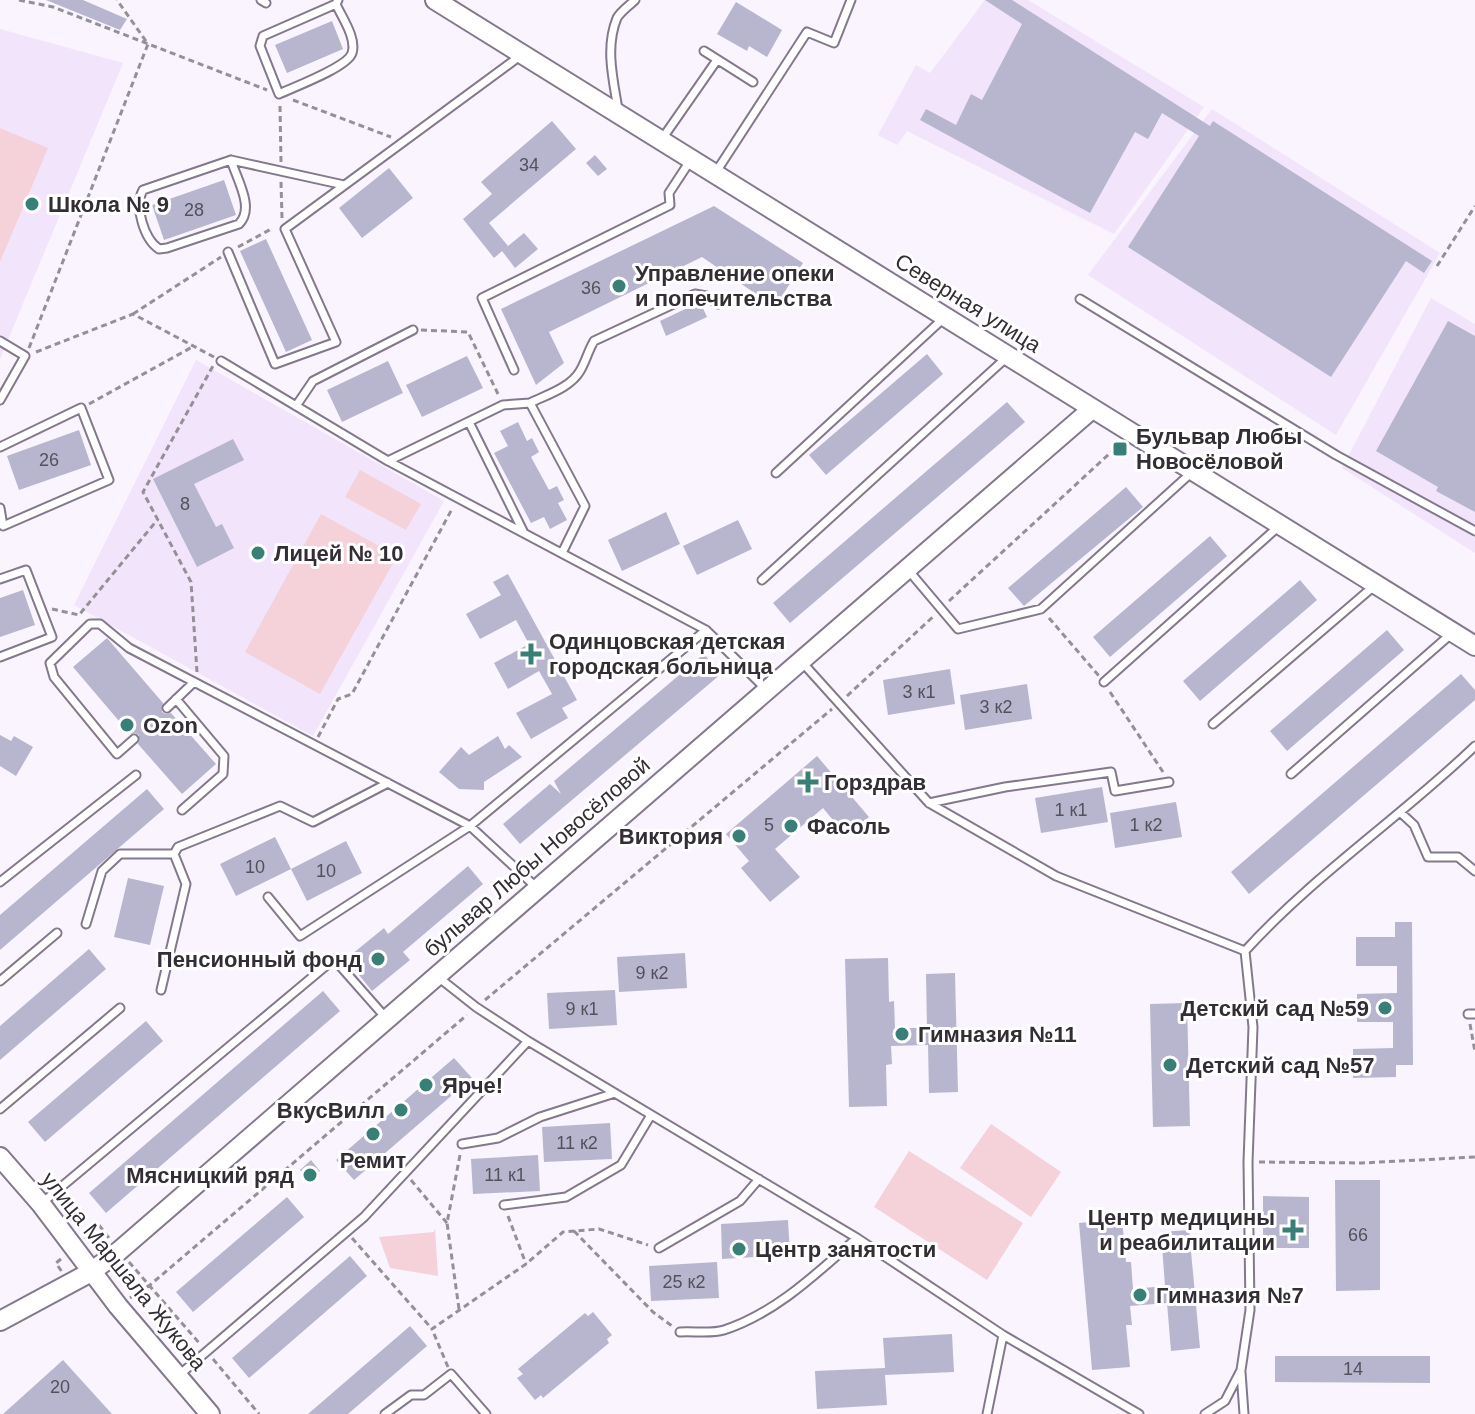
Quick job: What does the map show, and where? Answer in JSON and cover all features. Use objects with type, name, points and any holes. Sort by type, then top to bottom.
[{"type":"street","name":"Северная улица","points":[[435,0],[1475,646]]},
{"type":"street","name":"бульвар Любы Новосёловой","points":[[0,1321],[91,1272],[119,1251],[1092,409]]},
{"type":"street","name":"улица Маршала Жукова","points":[[0,1157],[41,1204],[118,1306],[210,1414]]},
{"type":"lane","points":[[619,115],[611,68],[611,47],[618,16],[635,0]]},
{"type":"lane","points":[[715,174],[807,32],[834,43],[851,0]]},
{"type":"lane","points":[[337,2],[352,40],[352,53],[345,63],[279,94],[260,46],[263,36],[337,2]]},
{"type":"lane","points":[[704,51],[753,82]]},
{"type":"lane","points":[[228,252],[275,364],[336,342],[285,229],[522,54]]},
{"type":"lane","points":[[661,141],[717,60]]},
{"type":"lane","points":[[514,370],[482,298],[670,205],[669,193],[691,159]]},
{"type":"lane","points":[[231,160],[247,208],[246,217],[239,224],[167,248],[159,249],[152,244],[139,208],[138,199],[143,190],[231,160],[344,185]]},
{"type":"lane","points":[[388,461],[503,405],[530,403],[566,385],[580,371],[585,354],[594,341],[695,294],[706,296],[718,304]]},
{"type":"lane","points":[[1080,299],[1336,455],[1475,531]]},
{"type":"lane","points":[[776,473],[945,317]]},
{"type":"lane","points":[[296,406],[313,381],[413,330]]},
{"type":"lane","points":[[0,341],[25,356],[0,400]]},
{"type":"lane","points":[[762,580],[1008,356]]},
{"type":"lane","points":[[218,360],[388,461],[706,630],[767,690]]},
{"type":"lane","points":[[530,403],[585,506],[562,553]]},
{"type":"lane","points":[[0,447],[81,408],[109,480],[3,526],[0,508]]},
{"type":"lane","points":[[469,422],[524,533]]},
{"type":"lane","points":[[907,569],[958,629],[1041,609],[1193,471]]},
{"type":"lane","points":[[1104,682],[1280,525]]},
{"type":"lane","points":[[0,579],[26,570],[52,637],[0,657]]},
{"type":"lane","points":[[1213,724],[1375,585]]},
{"type":"lane","points":[[134,739],[117,754],[54,677],[50,663],[90,624],[100,624],[129,648],[470,826],[538,888]]},
{"type":"lane","points":[[268,897],[300,936],[470,826],[706,630]]},
{"type":"lane","points":[[1291,774],[1453,633]]},
{"type":"lane","points":[[801,661],[929,803],[1056,876],[1245,951]]},
{"type":"lane","points":[[167,708],[194,682]]},
{"type":"lane","points":[[176,699],[224,756],[223,774],[182,810]]},
{"type":"lane","points":[[1244,1414],[1241,1370],[1250,1310],[1248,1162],[1253,1027],[1245,951],[1275,918],[1401,813],[1475,746]]},
{"type":"lane","points":[[929,803],[1005,787],[1111,772],[1115,791],[1169,782]]},
{"type":"lane","points":[[0,882],[136,775]]},
{"type":"lane","points":[[174,854],[178,847],[280,806],[313,822],[388,783]]},
{"type":"lane","points":[[1401,813],[1414,825],[1428,857],[1458,857],[1475,871]]},
{"type":"lane","points":[[86,924],[102,871],[120,854],[174,854]]},
{"type":"lane","points":[[161,990],[186,884],[174,854]]},
{"type":"lane","points":[[0,981],[57,933]]},
{"type":"lane","points":[[41,1204],[334,959],[387,1019]]},
{"type":"lane","points":[[437,976],[476,1007],[528,1041],[857,1238],[1003,1335],[1139,1414]]},
{"type":"lane","points":[[0,1109],[120,1008]]},
{"type":"lane","points":[[178,1376],[346,1232],[528,1041]]},
{"type":"lane","points":[[462,1144],[498,1138],[540,1117],[615,1093]]},
{"type":"lane","points":[[504,1205],[566,1197],[621,1165],[651,1115]]},
{"type":"lane","points":[[659,1248],[740,1201],[759,1179]]},
{"type":"lane","points":[[680,1332],[721,1331],[756,1315],[796,1292],[857,1238]]},
{"type":"lane","points":[[987,1414],[1003,1335]]},
{"type":"lane","points":[[1205,1414],[1225,1401],[1241,1370]]},
{"type":"lane","points":[[385,1414],[411,1395],[424,1395],[451,1374],[486,1414]]},
{"type":"lane","points":[[394,1407],[400,1414]]},
{"type":"path","points":[[19,0],[53,7],[403,142]]},
{"type":"path","points":[[117,0],[148,44]]},
{"type":"path","points":[[25,356],[148,44]]},
{"type":"path","points":[[279,94],[282,207]]},
{"type":"path","points":[[1437,266],[1475,206]]},
{"type":"path","points":[[25,356],[133,314],[228,252],[282,224]]},
{"type":"path","points":[[133,314],[218,360],[143,492],[191,582],[198,673],[194,682]]},
{"type":"path","points":[[413,330],[468,332],[503,405]]},
{"type":"path","points":[[81,408],[194,346]]},
{"type":"path","points":[[118,1306],[150,1285],[839,703],[1132,433]]},
{"type":"path","points":[[314,744],[338,699],[352,694],[458,498]]},
{"type":"path","points":[[40,606],[79,615],[158,519]]},
{"type":"path","points":[[1041,609],[1104,682],[1169,782]]},
{"type":"path","points":[[1471,1014],[1475,1052]]},
{"type":"path","points":[[459,1309],[447,1223],[462,1144]]},
{"type":"path","points":[[1248,1162],[1362,1163],[1475,1157]]},
{"type":"path","points":[[405,1173],[447,1223]]},
{"type":"path","points":[[504,1205],[526,1264]]},
{"type":"path","points":[[56,1263],[99,1225],[259,1414]]},
{"type":"path","points":[[432,1329],[526,1264],[563,1232],[599,1229],[659,1248]]},
{"type":"path","points":[[574,1231],[653,1312],[680,1332]]},
{"type":"path","points":[[346,1232],[432,1329],[451,1374]]},
{"type":"shaded area","points":[[985,0],[1028,0],[1204,107],[1114,234],[907,131],[897,145],[878,135],[916,65],[930,73]]},
{"type":"shaded area","name":"Школа № 9","points":[[0,29],[123,63],[0,359]]},
{"type":"shaded area","points":[[1212,109],[1440,253],[1336,435],[1088,275]]},
{"type":"shaded area","points":[[0,128],[48,148],[0,262]]},
{"type":"shaded area","points":[[1431,298],[1475,324],[1475,553],[1342,468]]},
{"type":"shaded area","name":"Лицей № 10","points":[[196,360],[444,501],[313,736],[74,605]]},
{"type":"shaded area","points":[[360,470],[421,504],[406,530],[345,497]]},
{"type":"shaded area","points":[[321,514],[397,556],[320,694],[245,652]]},
{"type":"shaded area","points":[[991,1124],[1061,1172],[1031,1217],[960,1168]]},
{"type":"shaded area","points":[[909,1151],[1023,1223],[987,1280],[874,1207]]},
{"type":"shaded area","points":[[435,1228],[438,1276],[390,1268],[379,1237],[434,1232]]},
{"type":"building","points":[[46,0],[83,0],[127,19],[120,30]]},
{"type":"building","points":[[985,0],[1012,0],[1210,126],[1213,121],[1432,261],[1424,273],[1406,261],[1331,377],[1128,247],[1199,136],[1162,113],[1148,139],[1135,132],[1090,213],[920,120],[926,109],[956,125],[971,94],[982,100],[1022,24]]},
{"type":"building","points":[[736,2],[782,30],[767,57],[749,46],[747,51],[717,34]]},
{"type":"building","points":[[332,21],[343,49],[287,73],[275,45]]},
{"type":"building","points":[[552,121],[576,149],[489,223],[508,246],[494,258],[463,219],[492,194],[481,182]]},
{"type":"building","points":[[595,155],[607,169],[598,176],[586,163]]},
{"type":"building","points":[[389,168],[413,198],[362,238],[339,208]]},
{"type":"building","points":[[224,180],[236,215],[164,240],[152,205]]},
{"type":"building","points":[[714,206],[803,263],[775,307],[702,257],[549,332],[564,363],[536,385],[501,309]]},
{"type":"building","points":[[524,233],[538,249],[515,268],[502,251]]},
{"type":"building","points":[[266,239],[312,340],[286,352],[240,251]]},
{"type":"building","points":[[700,302],[707,317],[666,336],[660,321]]},
{"type":"building","points":[[1448,321],[1475,336],[1475,512],[1436,491],[1438,487],[1376,451]]},
{"type":"building","points":[[927,354],[943,374],[826,475],[809,455]]},
{"type":"building","points":[[467,356],[483,388],[422,417],[406,385]]},
{"type":"building","points":[[388,361],[403,393],[342,422],[327,390]]},
{"type":"building","points":[[1007,402],[1025,422],[790,623],[773,603]]},
{"type":"building","points":[[518,422],[527,441],[532,438],[539,452],[531,457],[549,490],[557,486],[564,500],[558,503],[567,520],[550,529],[544,517],[531,523],[494,453],[508,446],[500,431]]},
{"type":"building","points":[[79,430],[91,465],[19,490],[7,456]]},
{"type":"building","points":[[233,439],[244,460],[194,484],[216,527],[222,524],[234,548],[197,567],[153,479]]},
{"type":"building","points":[[1126,487],[1143,507],[1024,606],[1008,588]]},
{"type":"building","points":[[666,512],[680,544],[622,571],[608,540]]},
{"type":"building","points":[[738,520],[752,549],[697,575],[683,546]]},
{"type":"building","points":[[1210,536],[1227,556],[1110,657],[1093,637]]},
{"type":"building","name":"Одинцовская детская городская больница","points":[[508,574],[577,700],[562,708],[568,718],[531,739],[516,713],[552,694],[539,671],[508,689],[494,663],[529,644],[516,620],[480,639],[466,614],[501,595],[493,582]]},
{"type":"building","points":[[1300,580],[1317,600],[1200,701],[1183,681]]},
{"type":"building","points":[[23,590],[35,625],[0,637],[0,598]]},
{"type":"building","points":[[1387,630],[1404,650],[1287,751],[1270,731]]},
{"type":"building","points":[[107,638],[163,703],[162,712],[171,713],[216,764],[182,794],[138,744],[139,735],[130,734],[73,667]]},
{"type":"building","points":[[704,654],[721,674],[520,844],[503,824],[550,784],[561,794],[554,781]]},
{"type":"building","points":[[950,669],[955,704],[888,715],[883,680]]},
{"type":"building","points":[[1461,674],[1475,690],[1475,700],[1249,894],[1231,872]]},
{"type":"building","points":[[1027,684],[1032,719],[965,730],[960,695]]},
{"type":"building","points":[[0,735],[11,741],[14,736],[33,747],[16,776],[0,766]]},
{"type":"building","points":[[498,736],[505,749],[509,745],[522,757],[484,782],[484,790],[459,789],[439,772],[461,747],[469,755]]},
{"type":"building","points":[[817,756],[869,817],[846,836],[823,808],[775,849],[800,877],[770,902],[741,868],[749,861],[726,834]]},
{"type":"building","points":[[1102,787],[1108,822],[1041,833],[1035,798]]},
{"type":"building","points":[[147,789],[164,809],[0,950],[0,915]]},
{"type":"building","points":[[1176,802],[1182,837],[1115,848],[1110,813]]},
{"type":"building","points":[[275,837],[291,869],[236,896],[220,864]]},
{"type":"building","points":[[346,841],[362,873],[307,901],[291,869]]},
{"type":"building","points":[[468,866],[483,884],[403,952],[410,960],[372,991],[346,959],[384,928],[388,934]]},
{"type":"building","points":[[128,878],[164,886],[150,945],[114,937]]},
{"type":"building","name":"Детский сад №59","points":[[1395,922],[1412,922],[1413,1065],[1396,1065],[1396,1077],[1353,1078],[1353,1049],[1393,1048],[1393,1022],[1357,1022],[1357,994],[1397,993],[1397,966],[1356,966],[1356,937],[1395,937]]},
{"type":"building","points":[[89,949],[106,969],[0,1060],[0,1026]]},
{"type":"building","points":[[685,953],[687,988],[619,992],[617,957]]},
{"type":"building","name":"Гимназия №11","points":[[888,958],[889,1002],[894,1001],[895,1028],[927,1028],[926,974],[955,973],[958,1092],[929,1093],[928,1045],[891,1046],[892,1064],[886,1065],[887,1106],[849,1107],[845,959]]},
{"type":"building","points":[[615,990],[617,1025],[549,1029],[547,993]]},
{"type":"building","points":[[323,991],[340,1011],[106,1213],[89,1193]]},
{"type":"building","name":"Детский сад №57","points":[[1187,1003],[1190,1126],[1153,1127],[1150,1004]]},
{"type":"building","points":[[146,1021],[163,1041],[45,1142],[28,1122]]},
{"type":"building","points":[[454,1058],[472,1078],[354,1180],[336,1160]]},
{"type":"building","points":[[610,1123],[612,1159],[544,1162],[542,1127]]},
{"type":"building","points":[[538,1155],[540,1191],[473,1194],[471,1159]]},
{"type":"building","points":[[311,1160],[320,1171],[308,1181],[300,1170]]},
{"type":"building","points":[[1335,1180],[1380,1180],[1380,1290],[1336,1291]]},
{"type":"building","points":[[1263,1196],[1309,1197],[1309,1248],[1263,1248]]},
{"type":"building","points":[[287,1197],[304,1217],[193,1312],[176,1292]]},
{"type":"building","name":"Гимназия №7","points":[[1122,1219],[1126,1262],[1131,1262],[1133,1289],[1165,1286],[1161,1232],[1189,1230],[1200,1348],[1171,1351],[1167,1303],[1130,1306],[1132,1325],[1126,1325],[1130,1367],[1092,1370],[1079,1223]]},
{"type":"building","points":[[788,1220],[790,1255],[722,1259],[721,1224]]},
{"type":"building","points":[[350,1256],[367,1276],[249,1378],[232,1358]]},
{"type":"building","points":[[717,1262],[719,1298],[651,1301],[649,1266]]},
{"type":"building","points":[[593,1312],[612,1335],[607,1339],[609,1343],[543,1398],[541,1395],[535,1400],[517,1378],[523,1374],[518,1369],[585,1313],[588,1316]]},
{"type":"building","points":[[410,1326],[427,1346],[348,1414],[308,1414]]},
{"type":"building","points":[[952,1334],[954,1372],[885,1375],[887,1405],[817,1409],[815,1371],[885,1368],[883,1338]]},
{"type":"building","points":[[1275,1356],[1430,1356],[1430,1383],[1275,1382]]},
{"type":"building","points":[[63,1360],[112,1414],[3,1414]]},
{"type":"place","name":"Школа № 9","points":[[32,204]]},
{"type":"place","name":"Управление опеки и попечительства","points":[[619,286]]},
{"type":"place","name":"Бульвар Любы Новосёловой","points":[[1120,449]]},
{"type":"place","name":"Лицей № 10","points":[[258,553]]},
{"type":"place","name":"Одинцовская детская городская больница","points":[[531,654]]},
{"type":"place","name":"Ozon","points":[[127,725]]},
{"type":"place","name":"Горздрав","points":[[808,782]]},
{"type":"place","name":"Фасоль","points":[[791,826]]},
{"type":"place","name":"Виктория","points":[[739,836]]},
{"type":"place","name":"Пенсионный фонд","points":[[378,959]]},
{"type":"place","name":"Детский сад №59","points":[[1385,1008]]},
{"type":"place","name":"Гимназия №11","points":[[902,1034]]},
{"type":"place","name":"Детский сад №57","points":[[1170,1065]]},
{"type":"place","name":"Ярче!","points":[[426,1085]]},
{"type":"place","name":"ВкусВилл","points":[[401,1110]]},
{"type":"place","name":"Ремит","points":[[373,1134]]},
{"type":"place","name":"Мясницкий ряд","points":[[310,1175]]},
{"type":"place","name":"Центр медицины и реабилитации","points":[[1293,1230]]},
{"type":"place","name":"Центр занятости","points":[[739,1249]]},
{"type":"place","name":"Гимназия №7","points":[[1140,1295]]}]
